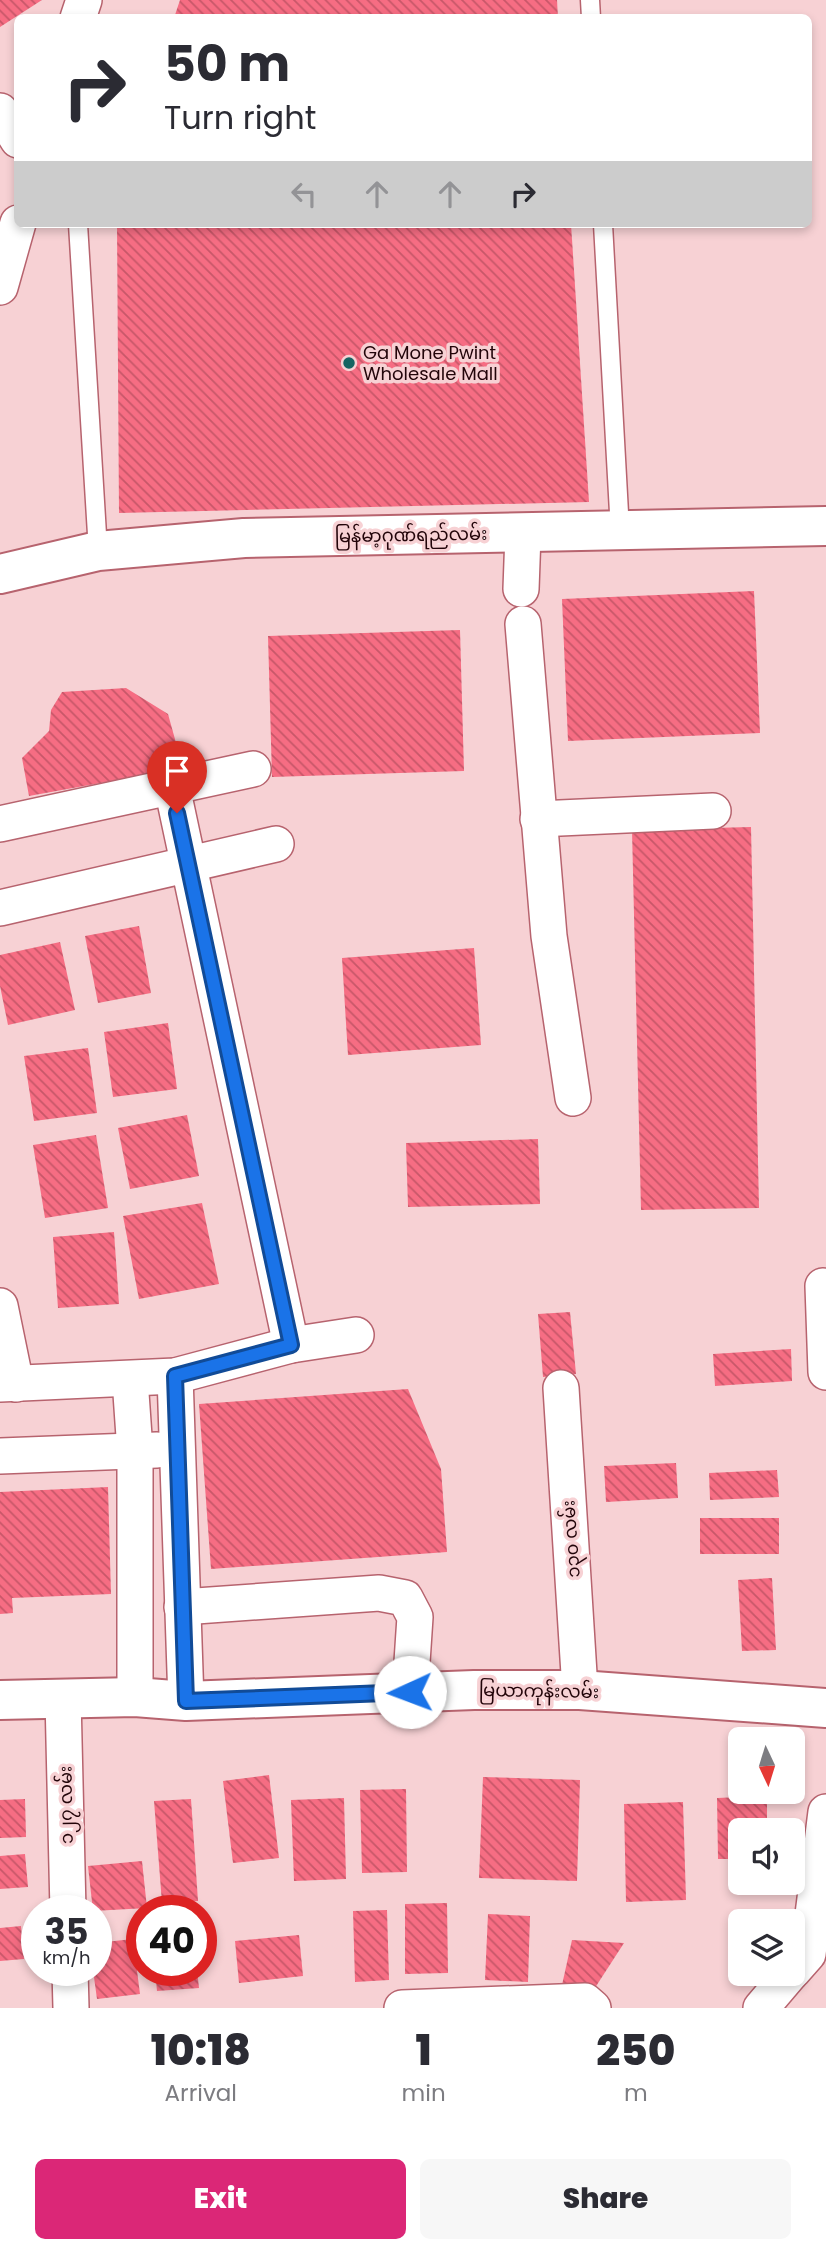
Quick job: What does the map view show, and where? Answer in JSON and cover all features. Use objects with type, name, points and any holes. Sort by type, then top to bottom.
[{"type":"street","points":[[0,111],[14,134]]},
{"type":"street","points":[[0,287],[17,228]]},
{"type":"street","name":"မြန်မာ့ဂုဏ်ရည်လမ်း","points":[[0,574],[98,551],[244,538],[826,526]]},
{"type":"street","points":[[521,589],[523,534]]},
{"type":"street","points":[[523,624],[549,936],[573,1098]]},
{"type":"street","points":[[0,824],[253,769]]},
{"type":"street","points":[[172,787],[291,1345]]},
{"type":"street","points":[[538,819],[713,811]]},
{"type":"street","points":[[0,908],[276,844]]},
{"type":"street","points":[[822,1286],[826,1371]]},
{"type":"street","points":[[0,1306],[8,1384],[175,1376],[291,1345],[356,1335]]},
{"type":"street","points":[[175,1376],[186,1701]]},
{"type":"street","points":[[130,1379],[135,1451],[135,1697]]},
{"type":"street","name":"၁၃၀ လမ်း","points":[[561,1388],[580,1689]]},
{"type":"street","points":[[0,1456],[178,1450]]},
{"type":"street","points":[[183,1607],[379,1593],[405,1598],[415,1617],[410,1692]]},
{"type":"street","name":"မြယာကုန်းလမ်း","points":[[0,1700],[135,1697],[186,1701],[410,1692],[580,1689],[826,1708]]},
{"type":"street","name":"၁၂၇ လမ်း","points":[[63,1698],[68,1895]]},
{"type":"street","points":[[805,1958],[808,1954],[826,1812]]},
{"type":"street","points":[[70,1986],[71,2008]]},
{"type":"street","points":[[761,2008],[780,1986]]},
{"type":"street","points":[[402,2008],[529,2006],[585,2001],[593,2008]]},
{"type":"lane","points":[[78,228],[98,551]]},
{"type":"lane","points":[[603,228],[620,531]]},
{"type":"building","points":[[0,0],[42,0],[20,14],[14,14],[14,18],[0,27]]},
{"type":"building","points":[[180,0],[557,0],[558,14],[175,14]]},
{"type":"building","name":"Ga Mone Pwint Wholesale Mall","points":[[117,228],[571,228],[589,502],[119,513]]},
{"type":"building","points":[[754,591],[760,733],[568,741],[562,599]]},
{"type":"building","points":[[460,630],[464,771],[272,777],[268,636]]},
{"type":"building","points":[[126,688],[168,714],[183,768],[29,796],[22,758],[49,731],[51,710],[62,692]]},
{"type":"building","points":[[751,827],[759,1208],[641,1210],[632,830]]},
{"type":"building","points":[[139,926],[151,993],[98,1003],[85,936]]},
{"type":"building","points":[[60,942],[75,1010],[8,1025],[0,986],[0,955]]},
{"type":"building","points":[[474,948],[481,1045],[348,1055],[342,958]]},
{"type":"building","points":[[168,1023],[177,1089],[113,1097],[104,1032]]},
{"type":"building","points":[[88,1048],[97,1113],[34,1121],[24,1056]]},
{"type":"building","points":[[187,1115],[199,1176],[130,1189],[118,1128]]},
{"type":"building","points":[[96,1135],[108,1208],[45,1218],[33,1145]]},
{"type":"building","points":[[538,1139],[540,1204],[408,1207],[406,1143]]},
{"type":"building","points":[[202,1203],[219,1284],[139,1299],[123,1216]]},
{"type":"building","points":[[114,1232],[119,1304],[58,1308],[53,1237]]},
{"type":"building","points":[[570,1312],[576,1374],[543,1377],[538,1314]]},
{"type":"building","points":[[791,1349],[792,1381],[715,1386],[713,1354]]},
{"type":"building","points":[[408,1389],[441,1469],[447,1552],[211,1569],[199,1404]]},
{"type":"building","points":[[676,1463],[678,1498],[606,1502],[604,1466]]},
{"type":"building","points":[[777,1470],[779,1497],[710,1500],[709,1473]]},
{"type":"building","points":[[108,1487],[111,1594],[12,1598],[13,1613],[0,1614],[0,1492]]},
{"type":"building","points":[[700,1518],[779,1518],[779,1554],[700,1554]]},
{"type":"building","points":[[772,1578],[776,1650],[742,1651],[738,1580]]},
{"type":"building","points":[[269,1775],[279,1858],[233,1863],[223,1781]]},
{"type":"building","points":[[483,1777],[580,1780],[577,1881],[479,1878]]},
{"type":"building","points":[[406,1789],[407,1872],[362,1873],[360,1790]]},
{"type":"building","points":[[344,1798],[346,1879],[294,1881],[291,1800]]},
{"type":"building","points":[[717,1798],[728,1798],[728,1804],[767,1804],[767,1818],[728,1818],[728,1859],[718,1859]]},
{"type":"building","points":[[25,1799],[26,1837],[0,1838],[0,1800]]},
{"type":"building","points":[[191,1799],[198,1895],[161,1895],[154,1801]]},
{"type":"building","points":[[683,1802],[686,1900],[626,1902],[624,1804]]},
{"type":"building","points":[[25,1854],[28,1887],[0,1889],[0,1856]]},
{"type":"building","points":[[142,1861],[146,1895],[126,1895],[126,1909],[112,1910],[112,1895],[91,1895],[88,1866]]},
{"type":"building","points":[[447,1903],[448,1973],[405,1974],[405,1904]]},
{"type":"building","points":[[387,1910],[389,1980],[355,1982],[353,1911]]},
{"type":"building","points":[[488,1914],[530,1916],[528,1982],[485,1980]]},
{"type":"building","points":[[21,1926],[21,1959],[0,1961],[0,1928]]},
{"type":"building","points":[[299,1935],[303,1976],[239,1983],[235,1941]]},
{"type":"building","points":[[126,1940],[126,1986],[139,1986],[140,1994],[97,1999],[95,1986],[112,1986],[112,1941]]},
{"type":"building","points":[[572,1940],[624,1943],[591,1994],[562,1985]]},
{"type":"building","points":[[157,1986],[199,1988],[157,1991]]},
{"type":"place","name":"Ga Mone Pwint Wholesale Mall","points":[[349,363]]},
{"type":"route","points":[[177,813],[291,1345],[175,1376],[186,1701],[410,1692]]}]
